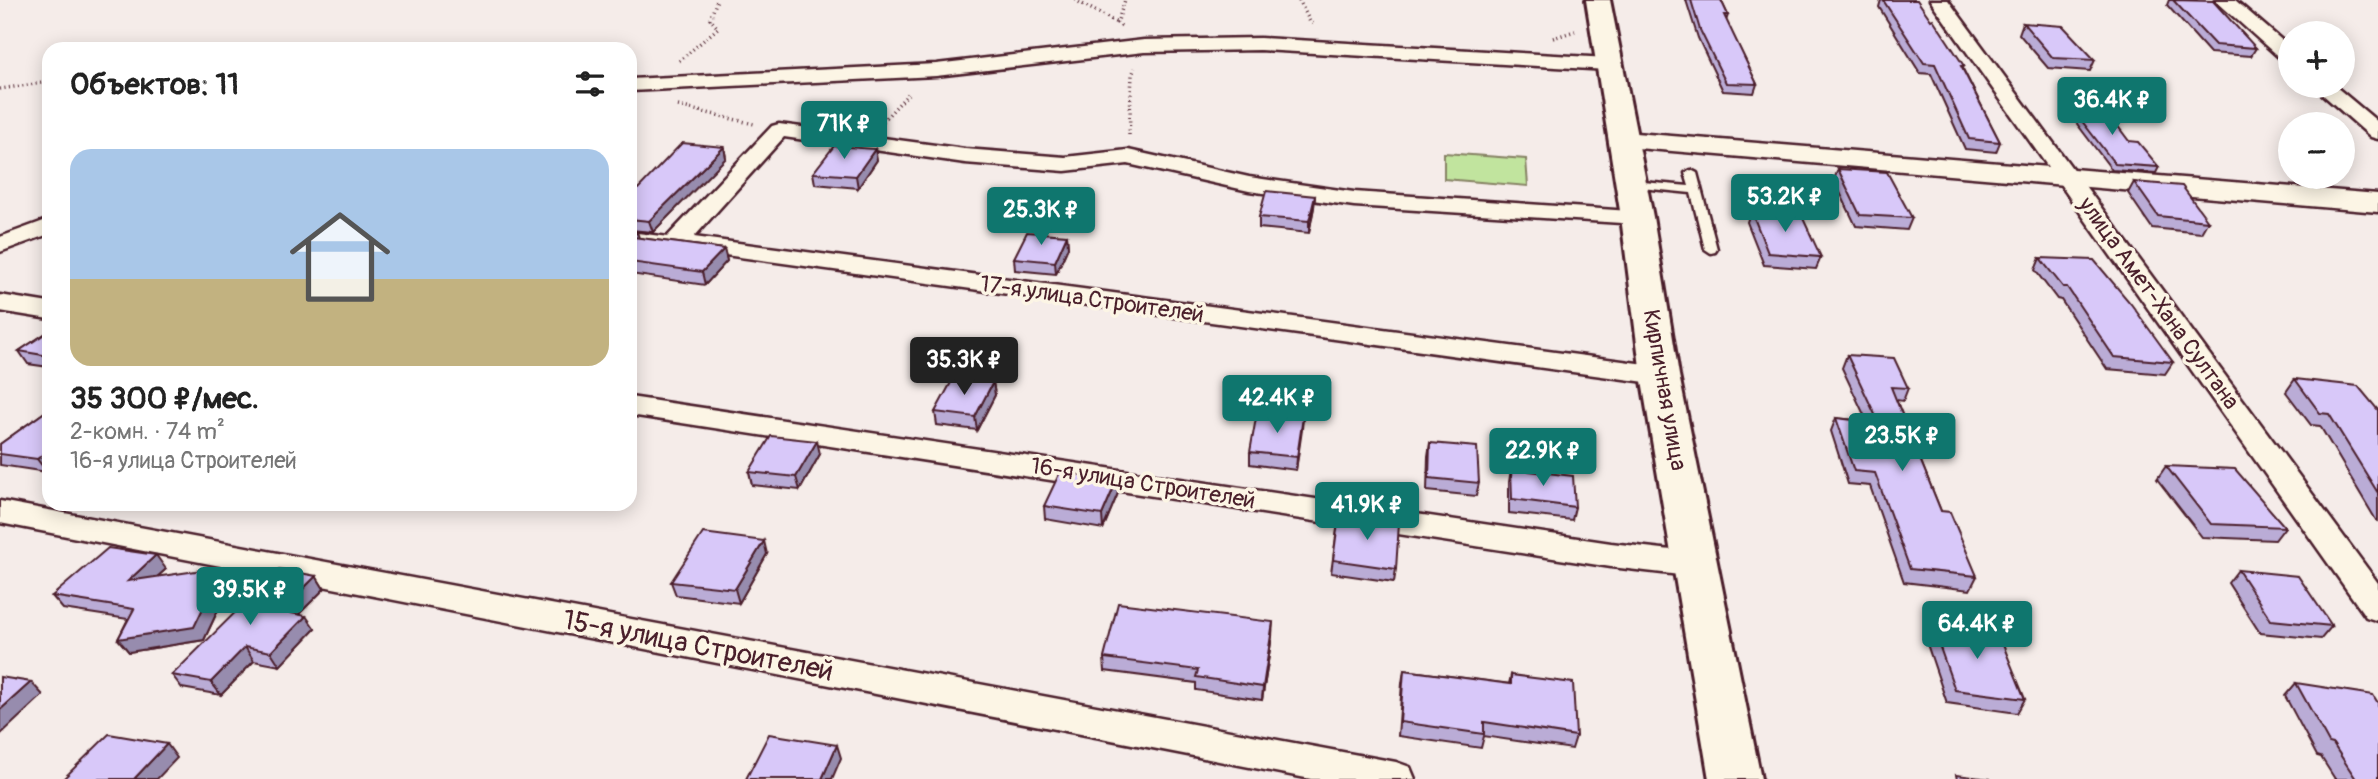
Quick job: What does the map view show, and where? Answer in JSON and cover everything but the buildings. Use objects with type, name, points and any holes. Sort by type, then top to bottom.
[{"type":"main road","name":"Кирпичная улица","points":[[1598,0],[1634,200],[1660,375],[1735,779]]},
{"type":"street","name":"улица Амет-Хана Султана","points":[[1940,0],[2378,608]]},
{"type":"street","points":[[2224,0],[2278,47]]},
{"type":"street","points":[[637,84],[936,70],[1144,46],[1260,44],[1608,64]]},
{"type":"street","points":[[2337,98],[2378,133]]},
{"type":"street","points":[[676,242],[779,130],[965,156],[1065,164],[1128,157],[1249,184],[1354,199],[1634,200]]},
{"type":"street","points":[[1623,140],[2378,203]]},
{"type":"street","points":[[0,245],[42,229]]},
{"type":"street","name":"17-я улица Строителей","points":[[676,242],[1660,375]]},
{"type":"street","points":[[0,303],[42,310]]},
{"type":"street","name":"16-я улица Строителей","points":[[637,407],[1611,555],[1697,565]]},
{"type":"street","name":"15-я улица Строителей","points":[[0,512],[1396,779]]},
{"type":"lane","points":[[1692,173],[1711,249]]},
{"type":"lane","points":[[1634,200],[1696,190]]},
{"type":"lane","points":[[637,237],[676,242]]},
{"type":"path","points":[[655,83],[718,28],[710,19],[717,0]]},
{"type":"path","points":[[1075,0],[1117,23],[1144,46],[1132,75],[1128,157]]},
{"type":"path","points":[[1117,23],[1125,0]]},
{"type":"path","points":[[864,143],[903,99],[936,70]]},
{"type":"path","points":[[0,89],[42,83]]},
{"type":"path","points":[[675,105],[697,113],[779,130]]},
{"type":"green space","points":[[1444,153],[1526,159],[1528,186],[1444,179]]}]
